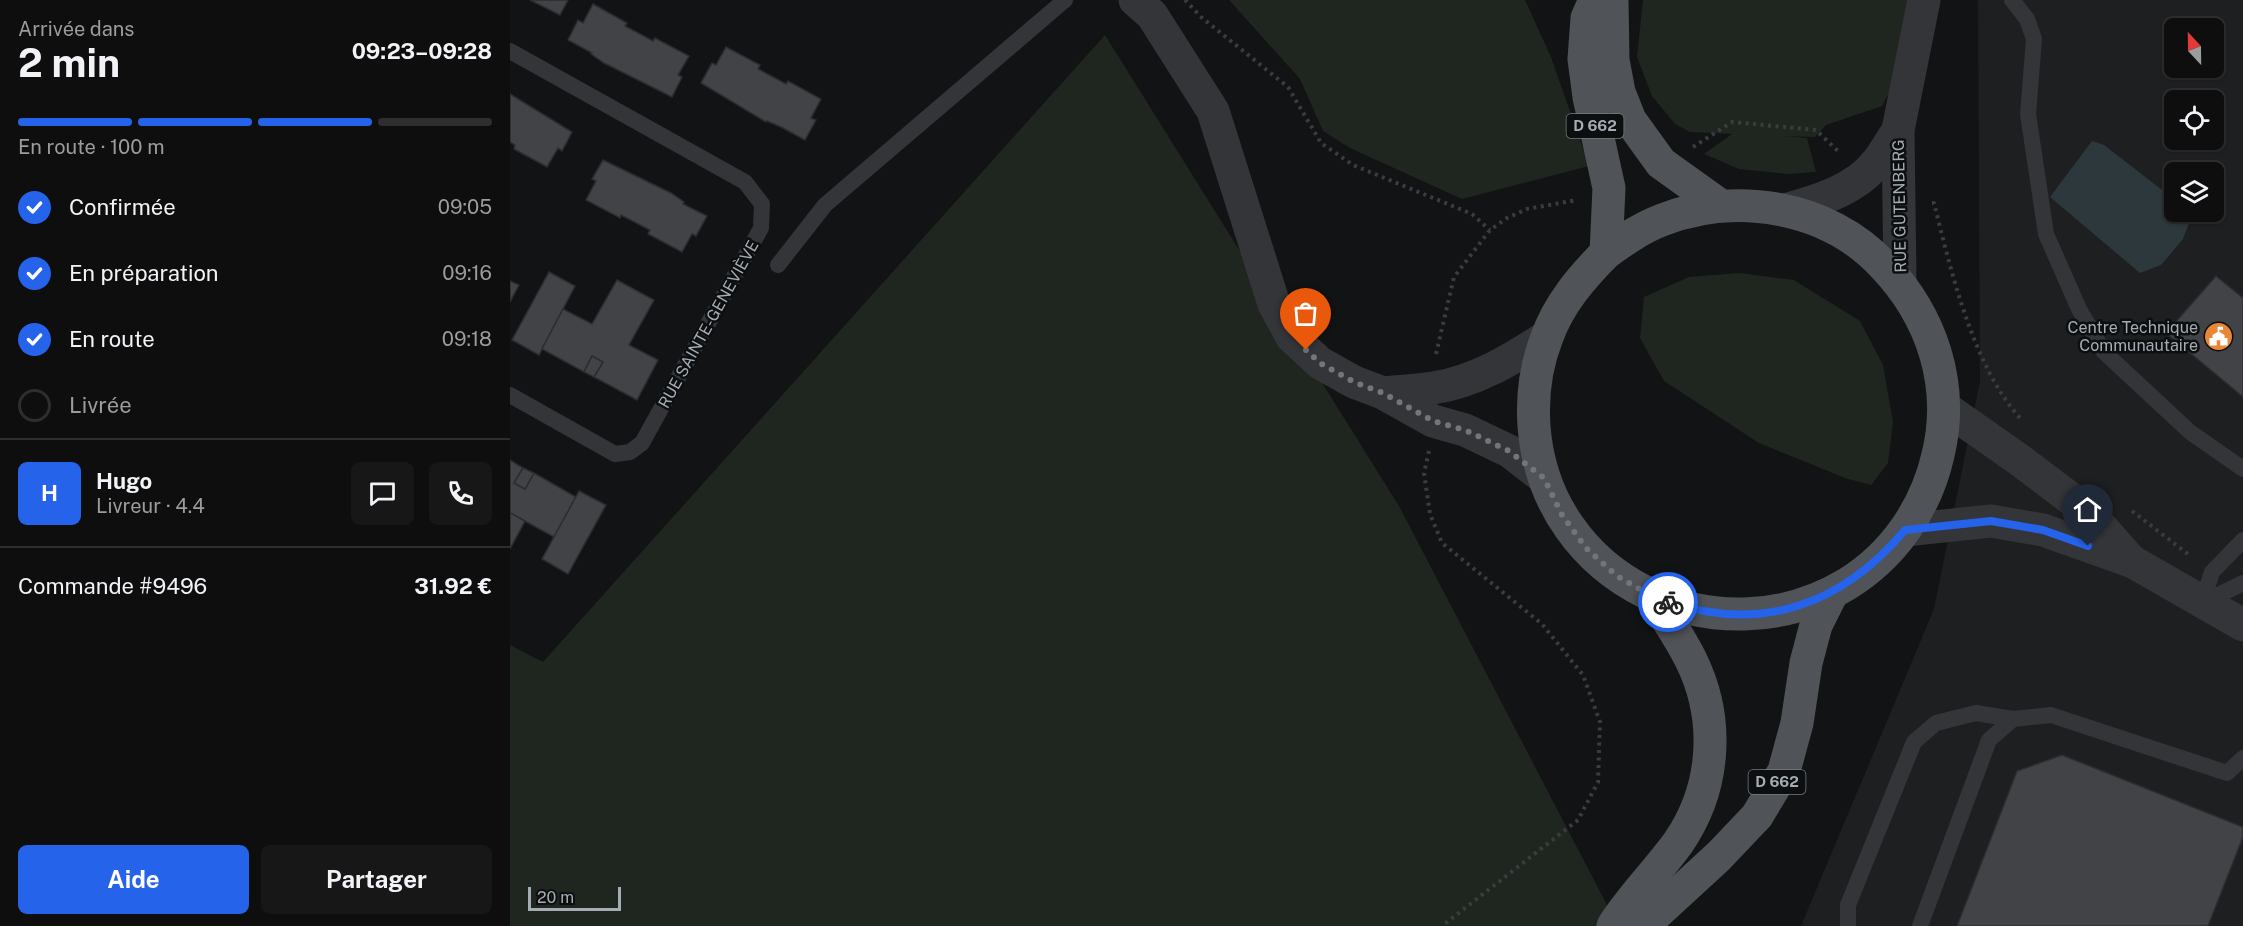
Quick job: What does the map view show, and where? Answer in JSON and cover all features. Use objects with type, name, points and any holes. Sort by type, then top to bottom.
[{"type":"main road","name":"D 662","points":[[1595,0],[1587,18],[1584,58],[1589,97],[1609,188],[1606,253]]},
{"type":"main road","name":"D 662","points":[[1612,0],[1613,60],[1619,92],[1630,120],[1661,164],[1721,206]]},
{"type":"main road","points":[[1753,205],[1785,210],[1818,221],[1849,237],[1876,257],[1900,282],[1919,310],[1933,341],[1941,374],[1944,407],[1942,440],[1935,472],[1922,502],[1905,530],[1884,555],[1859,576],[1832,593],[1788,609],[1742,615],[1697,611],[1653,597],[1617,576],[1586,548],[1562,515],[1544,478],[1535,443],[1533,407],[1537,372],[1546,337],[1562,306],[1582,278],[1606,253],[1632,235],[1660,220],[1690,210],[1721,206],[1753,205]]},
{"type":"main road","name":"D 662","points":[[1642,926],[1719,856],[1757,816],[1784,771],[1797,723],[1806,663],[1816,626],[1832,593]]},
{"type":"main road","points":[[1613,926],[1627,904],[1678,843],[1696,812],[1706,784],[1710,754],[1710,725],[1703,690],[1691,660],[1653,597]]},
{"type":"street","points":[[1135,0],[1152,15],[1213,111],[1274,304],[1292,337],[1320,363],[1354,382],[1383,393],[1433,421],[1465,430],[1509,451],[1544,478]]},
{"type":"street","name":"RUE GUTENBERG","points":[[1900,282],[1898,130],[1924,0]]},
{"type":"street","name":"RUE GUTENBERG","points":[[1785,210],[1823,199],[1857,180],[1876,164],[1898,130]]},
{"type":"street","points":[[1383,393],[1435,388],[1478,376],[1546,337]]},
{"type":"street","points":[[1944,407],[2088,511],[2133,562]]},
{"type":"street","points":[[1905,530],[1991,521],[2043,530],[2133,562],[2243,625]]},
{"type":"lane","points":[[778,265],[825,205],[1065,0]]},
{"type":"lane","points":[[2012,0],[2027,19],[2034,39],[2028,114],[2046,234],[2079,309],[2104,352],[2190,432],[2243,469]]},
{"type":"lane","name":"RUE SAINTE-GENEVIÈVE","points":[[510,51],[745,182],[762,204],[760,228],[642,442],[630,452],[615,454],[510,395]]},
{"type":"lane","points":[[2202,603],[2212,572],[2243,540]]},
{"type":"lane","points":[[2202,603],[2243,583]]},
{"type":"lane","points":[[1848,926],[1848,905],[1914,742],[1936,723],[1976,713],[2013,719],[2051,715],[2227,773],[2243,758]]},
{"type":"lane","points":[[1920,926],[1989,740],[2013,719]]},
{"type":"path","points":[[1185,0],[1201,17],[1288,87],[1321,143],[1353,165],[1472,214],[1490,230],[1454,277],[1437,347],[1435,388]]},
{"type":"path","points":[[1433,421],[1424,473],[1430,514],[1442,543],[1542,624],[1583,675],[1600,722],[1598,782],[1578,820],[1442,926]]},
{"type":"shaded area","points":[[1229,0],[1525,0],[1551,57],[1589,166],[1462,199],[1350,148],[1323,131],[1300,79]]},
{"type":"shaded area","points":[[1643,0],[1913,0],[1898,75],[1882,106],[1826,125],[1815,137],[1782,136],[1807,138],[1816,172],[1787,174],[1739,169],[1704,154],[1732,134],[1690,132],[1675,124],[1652,96],[1637,57]]},
{"type":"shaded area","points":[[1978,0],[2243,0],[2243,926],[1801,926],[1934,609],[1980,381]]},
{"type":"shaded area","points":[[1105,35],[1399,506],[1618,926],[510,926],[510,645],[543,662]]},
{"type":"shaded area","points":[[2092,141],[2104,145],[2164,191],[2164,222],[2190,222],[2183,239],[2161,265],[2140,273],[2050,197]]},
{"type":"shaded area","points":[[1739,273],[1794,280],[1860,321],[1883,365],[1893,422],[1888,463],[1871,485],[1845,478],[1759,443],[1664,381],[1640,338],[1644,297],[1689,277]]},
{"type":"building","points":[[530,0],[568,0],[560,15]]},
{"type":"building","points":[[593,4],[627,23],[625,26],[653,41],[655,38],[689,56],[678,75],[682,77],[672,97],[604,63],[592,53],[568,40],[578,20],[583,23]]},
{"type":"building","points":[[726,47],[760,65],[758,69],[786,84],[788,81],[821,99],[811,118],[816,120],[805,140],[766,122],[701,83],[712,63],[716,65]]},
{"type":"building","points":[[510,94],[572,132],[562,151],[558,148],[547,167],[514,149],[515,145],[510,142]]},
{"type":"building","points":[[603,160],[671,193],[684,202],[683,204],[707,216],[696,236],[692,234],[682,252],[648,234],[650,230],[621,215],[620,218],[586,200],[596,181],[592,179]]},
{"type":"building","points":[[549,272],[575,286],[539,355],[512,340]]},
{"type":"building","points":[[2216,276],[2243,298],[2243,397],[2166,333]]},
{"type":"building","points":[[617,280],[654,300],[629,345],[658,360],[637,400],[594,377],[603,362],[592,356],[584,372],[542,349],[563,309],[592,324]]},
{"type":"building","points":[[510,281],[519,285],[510,302]]},
{"type":"building","points":[[592,356],[603,362],[594,377],[584,372]]},
{"type":"building","points":[[510,460],[523,468],[514,483],[525,489],[534,473],[576,497],[554,537],[510,513]]},
{"type":"building","points":[[523,468],[534,473],[525,489],[514,483]]},
{"type":"building","points":[[579,491],[606,505],[568,574],[542,559]]},
{"type":"building","points":[[510,513],[525,521],[510,549]]},
{"type":"building","points":[[2062,755],[2243,827],[2243,837],[2208,926],[1957,926],[2017,771]]},
{"type":"way so far","points":[[1306,350],[1320,363],[1354,382],[1383,393],[1433,421],[1465,430],[1509,451],[1544,478],[1562,515],[1586,548],[1617,576],[1653,597],[1668,602]]},
{"type":"place","name":"Centre Technique Communautaire","points":[[2219,336]]},
{"type":"route","points":[[1668,602],[1697,611],[1742,615],[1788,609],[1832,593],[1859,576],[1884,555],[1905,530],[1991,521],[2043,530],[2088,546]]}]
